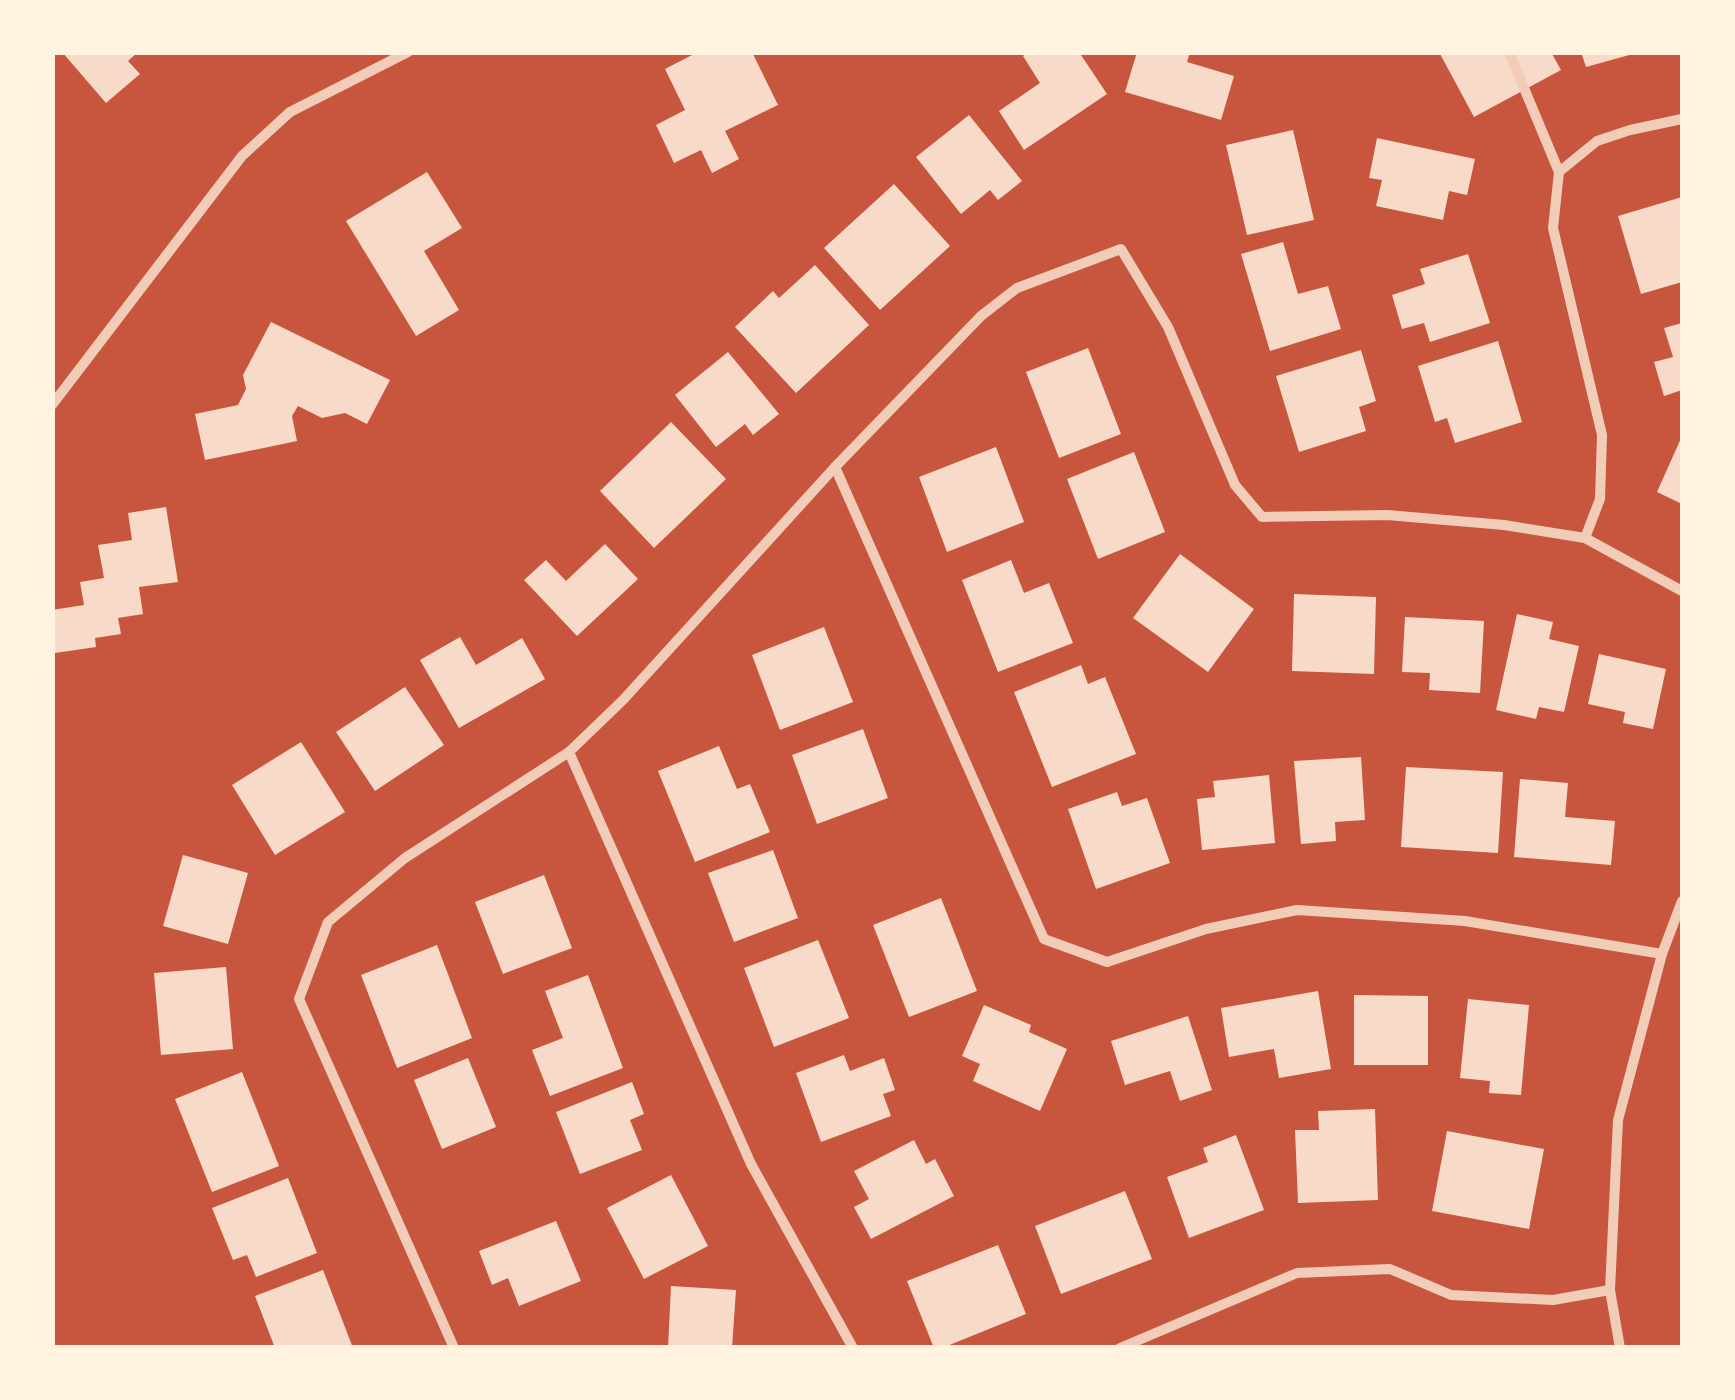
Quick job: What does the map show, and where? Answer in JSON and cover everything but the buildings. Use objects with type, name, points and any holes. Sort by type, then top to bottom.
[{"type":"street","points":[[52,405],[242,156],[290,112],[408,52]]},
{"type":"street","points":[[1509,52],[1559,172],[1553,228],[1602,434],[1600,498],[1585,538]]},
{"type":"street","points":[[1559,172],[1597,141],[1682,119]]},
{"type":"street","points":[[454,1348],[299,999],[328,922],[405,858],[568,752],[623,700],[835,466],[980,316],[1016,288],[1121,249],[1168,326],[1235,484],[1262,518],[1387,516],[1504,525],[1585,538],[1682,591]]},
{"type":"street","points":[[835,466],[1044,939],[1107,962],[1206,929],[1298,910],[1465,922],[1662,954]]},
{"type":"street","points":[[568,752],[751,1164],[852,1348]]},
{"type":"street","points":[[1620,1348],[1610,1290],[1618,1120],[1662,954],[1682,901]]},
{"type":"street","points":[[1120,1348],[1297,1273],[1390,1268],[1451,1295],[1553,1300],[1610,1290]]}]
